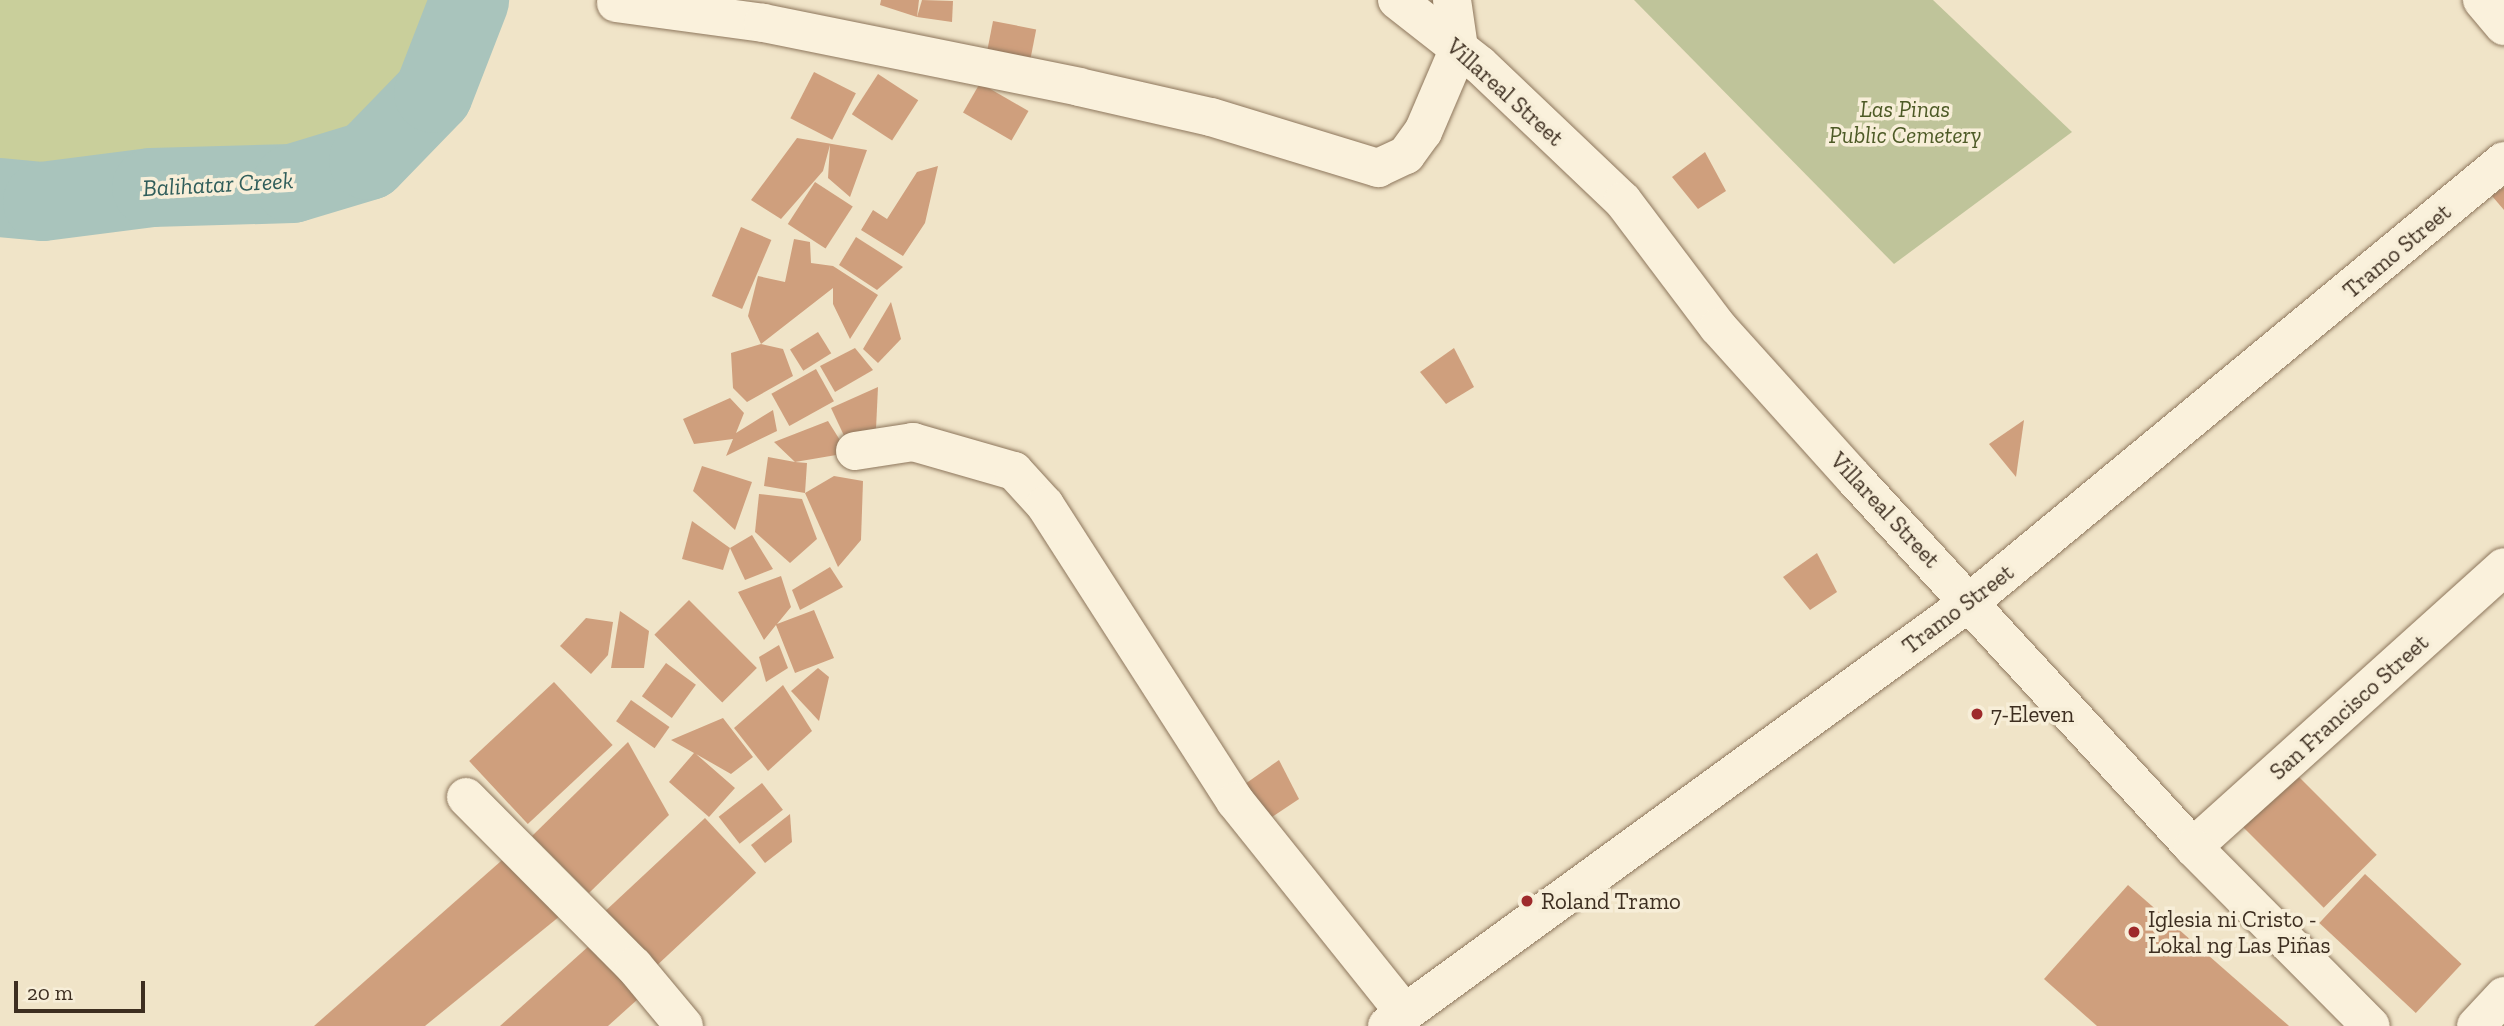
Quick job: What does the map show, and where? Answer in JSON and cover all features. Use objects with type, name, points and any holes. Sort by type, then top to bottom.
[{"type":"street","name":"Villareal Street","points":[[1397,0],[1459,48],[1623,201],[1718,327],[2193,847],[2371,1026]]},
{"type":"street","points":[[616,3],[763,23],[1079,88],[1211,117],[1378,168],[1406,155],[1423,132],[1459,48],[1452,0]]},
{"type":"street","points":[[2482,0],[2504,26]]},
{"type":"street","name":"Tramo Street","points":[[1396,1019],[1971,601],[2504,161]]},
{"type":"street","points":[[855,451],[913,442],[1014,471],[1045,505],[1235,801],[1396,1019]]},
{"type":"street","name":"San Francisco Street","points":[[2193,847],[2504,567]]},
{"type":"street","points":[[466,797],[634,966],[684,1026]]},
{"type":"street","points":[[2476,1026],[2504,996]]},
{"type":"green space","points":[[0,0],[430,0],[399,89],[369,122],[331,142],[81,169],[0,162]]},
{"type":"green space","name":"Las Pinas Public Cemetery","points":[[1634,0],[1933,0],[2072,132],[1894,264]]},
{"type":"building","points":[[881,0],[919,0],[917,17],[880,5]]},
{"type":"building","points":[[922,0],[953,1],[952,22],[917,17]]},
{"type":"building","points":[[993,21],[1036,29],[1028,71],[985,62]]},
{"type":"building","points":[[814,72],[856,93],[832,140],[790,118]]},
{"type":"building","points":[[878,74],[918,100],[892,140],[852,114]]},
{"type":"building","points":[[980,83],[1028,111],[1011,140],[963,112]]},
{"type":"building","points":[[797,138],[867,150],[850,197],[828,178],[830,145],[823,171],[781,219],[751,200]]},
{"type":"building","points":[[1705,152],[1726,191],[1698,209],[1672,177]]},
{"type":"building","points":[[938,166],[925,223],[903,256],[861,230],[873,210],[887,219],[917,172]]},
{"type":"building","points":[[815,182],[853,207],[826,248],[788,224]]},
{"type":"building","points":[[2504,187],[2504,210],[2492,196]]},
{"type":"building","points":[[741,227],[771,240],[742,309],[712,296]]},
{"type":"building","points":[[856,237],[903,267],[877,290],[839,265]]},
{"type":"building","points":[[794,239],[810,242],[811,263],[833,266],[878,295],[850,339],[833,304],[833,288],[761,344],[748,316],[758,276],[785,282]]},
{"type":"building","points":[[891,302],[901,339],[878,363],[863,349]]},
{"type":"building","points":[[818,332],[831,353],[803,371],[790,349]]},
{"type":"building","points":[[761,344],[783,349],[793,376],[747,402],[733,388],[731,353]]},
{"type":"building","points":[[855,348],[873,370],[835,392],[820,366]]},
{"type":"building","points":[[1454,348],[1474,387],[1446,404],[1420,372]]},
{"type":"building","points":[[816,369],[834,401],[789,426],[771,394]]},
{"type":"building","points":[[878,387],[876,429],[847,442],[831,408]]},
{"type":"building","points":[[730,398],[744,413],[736,433],[773,410],[777,431],[726,456],[733,439],[694,444],[683,419]]},
{"type":"building","points":[[2024,420],[2016,477],[1989,444]]},
{"type":"building","points":[[828,421],[848,453],[795,462],[774,442]]},
{"type":"building","points":[[768,457],[807,463],[805,493],[764,486]]},
{"type":"building","points":[[702,466],[752,482],[735,530],[693,491]]},
{"type":"building","points":[[834,476],[863,481],[861,540],[838,567],[805,493]]},
{"type":"building","points":[[759,494],[802,499],[817,539],[790,563],[755,532]]},
{"type":"building","points":[[692,521],[730,548],[723,570],[682,559]]},
{"type":"building","points":[[752,535],[773,569],[745,580],[730,548]]},
{"type":"building","points":[[1817,553],[1837,592],[1810,610],[1783,577]]},
{"type":"building","points":[[830,567],[843,587],[800,610],[792,590]]},
{"type":"building","points":[[781,576],[791,607],[777,624],[814,610],[834,658],[795,673],[776,625],[764,640],[738,592]]},
{"type":"building","points":[[689,600],[757,668],[722,703],[654,635]]},
{"type":"building","points":[[620,611],[649,631],[644,668],[611,668]]},
{"type":"building","points":[[586,618],[613,622],[608,655],[591,674],[560,646]]},
{"type":"building","points":[[779,645],[788,668],[766,682],[759,657]]},
{"type":"building","points":[[666,663],[696,685],[672,718],[642,696]]},
{"type":"building","points":[[818,668],[829,677],[819,721],[791,691]]},
{"type":"building","points":[[554,682],[613,745],[528,824],[469,761]]},
{"type":"building","points":[[783,685],[812,731],[768,771],[734,728]]},
{"type":"building","points":[[631,700],[670,727],[655,748],[616,721]]},
{"type":"building","points":[[723,718],[753,757],[731,774],[696,754],[735,788],[709,817],[669,782],[694,753],[671,740]]},
{"type":"building","points":[[628,742],[669,815],[589,893],[532,836]]},
{"type":"building","points":[[1279,760],[1299,799],[1272,817],[1245,784]]},
{"type":"building","points":[[2294,772],[2377,855],[2324,908],[2241,825]]},
{"type":"building","points":[[762,783],[783,810],[740,844],[719,817]]},
{"type":"building","points":[[790,814],[792,842],[765,863],[751,845]]},
{"type":"building","points":[[705,818],[756,873],[656,966],[605,911]]},
{"type":"building","points":[[509,854],[560,916],[425,1026],[314,1026]]},
{"type":"building","points":[[2365,874],[2462,964],[2416,1013],[2319,923]]},
{"type":"building","name":"Iglesia ni Cristo - Lokal ng Las Piñas","points":[[2128,885],[2289,1026],[2097,1026],[2044,979]]},
{"type":"building","points":[[590,945],[638,999],[608,1026],[500,1026]]},
{"type":"waterway","name":"Balihatar Creek","points":[[0,197],[42,201],[151,187],[292,183],[368,160],[433,93],[469,0]]},
{"type":"place","name":"7-Eleven","points":[[1977,714]]},
{"type":"place","name":"Roland Tramo","points":[[1527,901]]},
{"type":"place","name":"Iglesia ni Cristo - Lokal ng Las Piñas","points":[[2134,932]]}]
